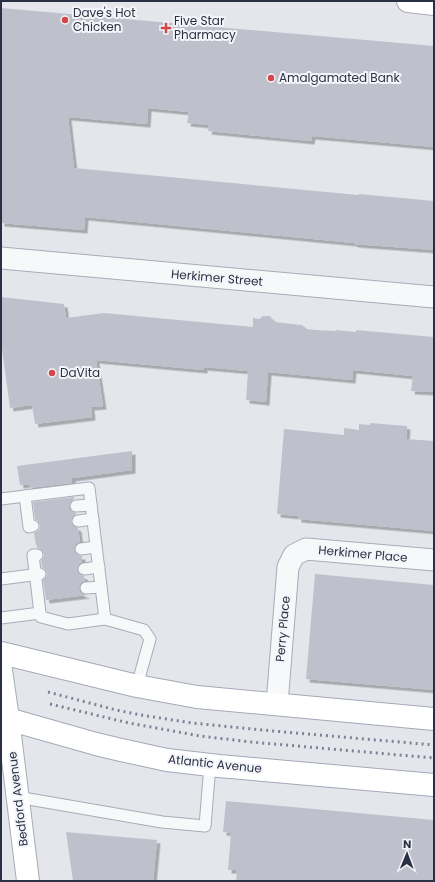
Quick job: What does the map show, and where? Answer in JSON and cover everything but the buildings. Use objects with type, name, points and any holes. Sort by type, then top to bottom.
[{"type":"main road","points":[[408,1],[434,4]]},
{"type":"main road","points":[[1,653],[137,686],[197,697],[434,719]]},
{"type":"main road","name":"Bedford Avenue","points":[[1,670],[5,718],[18,797],[28,881]]},
{"type":"main road","name":"Atlantic Avenue","points":[[5,718],[69,737],[168,760],[434,785]]},
{"type":"street","name":"Herkimer Street","points":[[1,258],[434,297]]},
{"type":"street","name":"Herkimer Place","points":[[294,554],[306,549],[434,560]]},
{"type":"street","name":"Perry Place","points":[[278,704],[288,567],[294,554]]},
{"type":"lane","points":[[1,499],[89,488],[105,619]]},
{"type":"lane","points":[[25,496],[29,512],[29,527],[33,526]]},
{"type":"lane","points":[[76,506],[91,505]]},
{"type":"lane","points":[[78,521],[93,519]]},
{"type":"lane","points":[[81,549],[96,547]]},
{"type":"lane","points":[[37,555],[33,555],[38,575],[41,617],[68,624],[105,619],[144,630],[150,639],[137,686]]},
{"type":"lane","points":[[84,569],[99,567]]},
{"type":"lane","points":[[1,579],[38,575]]},
{"type":"lane","points":[[86,588],[101,587]]},
{"type":"lane","points":[[1,618],[40,613]]},
{"type":"lane","points":[[18,797],[162,822],[205,826],[210,765]]},
{"type":"railway","points":[[48,692],[116,710],[192,723],[434,745]]},
{"type":"railway","points":[[50,704],[129,723],[200,736],[434,758]]},
{"type":"place","name":"Dave's Hot Chicken","points":[[65,20]]},
{"type":"place","name":"Five Star Pharmacy","points":[[166,28]]},
{"type":"place","name":"Amalgamated Bank","points":[[271,78]]},
{"type":"place","name":"DaVita","points":[[52,373]]}]
